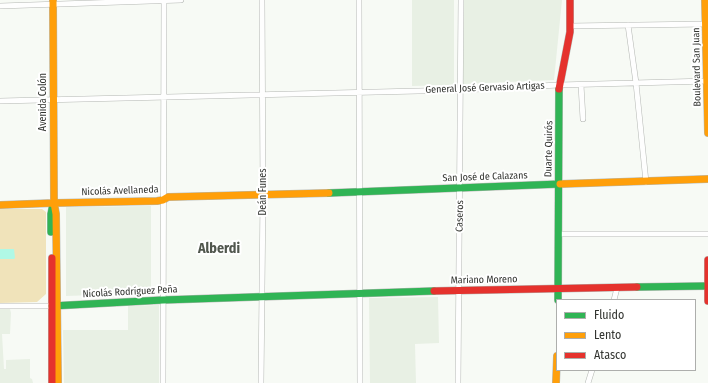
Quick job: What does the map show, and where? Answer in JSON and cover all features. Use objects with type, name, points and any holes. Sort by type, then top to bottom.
[{"type":"street","points":[[164,0],[164,383]]},
{"type":"street","points":[[0,6],[53,2],[180,0]]},
{"type":"street","name":"Deán Funes","points":[[261,383],[263,195],[262,0]]},
{"type":"street","points":[[359,0],[360,383]]},
{"type":"street","name":"Caseros","points":[[458,383],[461,0]]},
{"type":"street","name":"Duarte Quirós","points":[[558,299],[559,85],[570,26],[570,0]]},
{"type":"street","name":"Boulevard San Juan","points":[[705,0],[708,133]]},
{"type":"street","name":"Avenida Colón","points":[[53,2],[54,203],[51,214],[58,383]]},
{"type":"street","points":[[570,26],[706,24]]},
{"type":"street","points":[[628,25],[636,83],[646,182]]},
{"type":"street","name":"General José Gervasio Artigas","points":[[0,101],[164,98],[460,90],[559,85],[707,82]]},
{"type":"street","points":[[581,85],[583,119]]},
{"type":"street","name":"San José de Calazans","points":[[263,195],[708,179]]},
{"type":"street","name":"Nicolás Avellaneda","points":[[0,205],[163,200],[168,196],[263,195]]},
{"type":"street","points":[[559,234],[708,234]]},
{"type":"street","points":[[708,260],[708,301]]},
{"type":"street","name":"Mariano Moreno","points":[[261,297],[459,290],[707,286]]},
{"type":"street","points":[[614,299],[617,288]]},
{"type":"street","name":"Nicolás Rodríguez Peña","points":[[0,306],[55,306],[164,300],[261,297]]},
{"type":"street","name":"Avenida Colón","points":[[52,383],[55,306]]},
{"type":"street","points":[[556,371],[556,383]]},
{"type":"street","points":[[588,383],[592,371]]},
{"type":"shaded area","points":[[412,0],[454,0],[454,85],[412,86]]},
{"type":"shaded area","points":[[464,0],[562,0],[554,80],[463,84]]},
{"type":"shaded area","points":[[151,206],[151,293],[66,296],[66,207]]},
{"type":"shaded area","points":[[0,209],[42,209],[46,212],[46,294],[37,302],[0,303]]},
{"type":"shaded area","points":[[0,249],[14,249],[15,258],[0,259]]},
{"type":"shaded area","points":[[438,297],[439,343],[415,344],[416,383],[370,383],[369,298]]},
{"type":"shaded area","points":[[159,305],[159,383],[64,383],[63,330],[128,330],[128,306]]},
{"type":"shaded area","points":[[0,309],[10,309],[11,313],[10,334],[2,334],[4,369],[6,369],[6,360],[30,359],[30,378],[32,379],[33,383],[0,383]]},
{"type":"traffic: fast","points":[[558,299],[559,89]]},
{"type":"traffic: fast","points":[[329,193],[560,184]]},
{"type":"traffic: fast","points":[[51,232],[51,214],[53,204]]},
{"type":"traffic: fast","points":[[637,287],[707,286]]},
{"type":"traffic: fast","points":[[52,306],[163,300],[434,291]]},
{"type":"traffic: slow","points":[[53,0],[54,203],[56,214],[58,383]]},
{"type":"traffic: slow","points":[[705,0],[708,133]]},
{"type":"traffic: slow","points":[[560,184],[708,179]]},
{"type":"traffic: slow","points":[[54,203],[157,201],[168,197],[329,193]]},
{"type":"traffic: slow","points":[[0,205],[54,203]]},
{"type":"traffic: slow","points":[[556,371],[556,383]]},
{"type":"traffic: jam","points":[[559,89],[570,32],[570,0]]},
{"type":"traffic: jam","points":[[52,258],[52,383]]},
{"type":"traffic: jam","points":[[708,260],[708,301]]},
{"type":"traffic: jam","points":[[434,291],[637,287]]},
{"type":"district","name":"Alberdi","points":[[219,249]]}]
